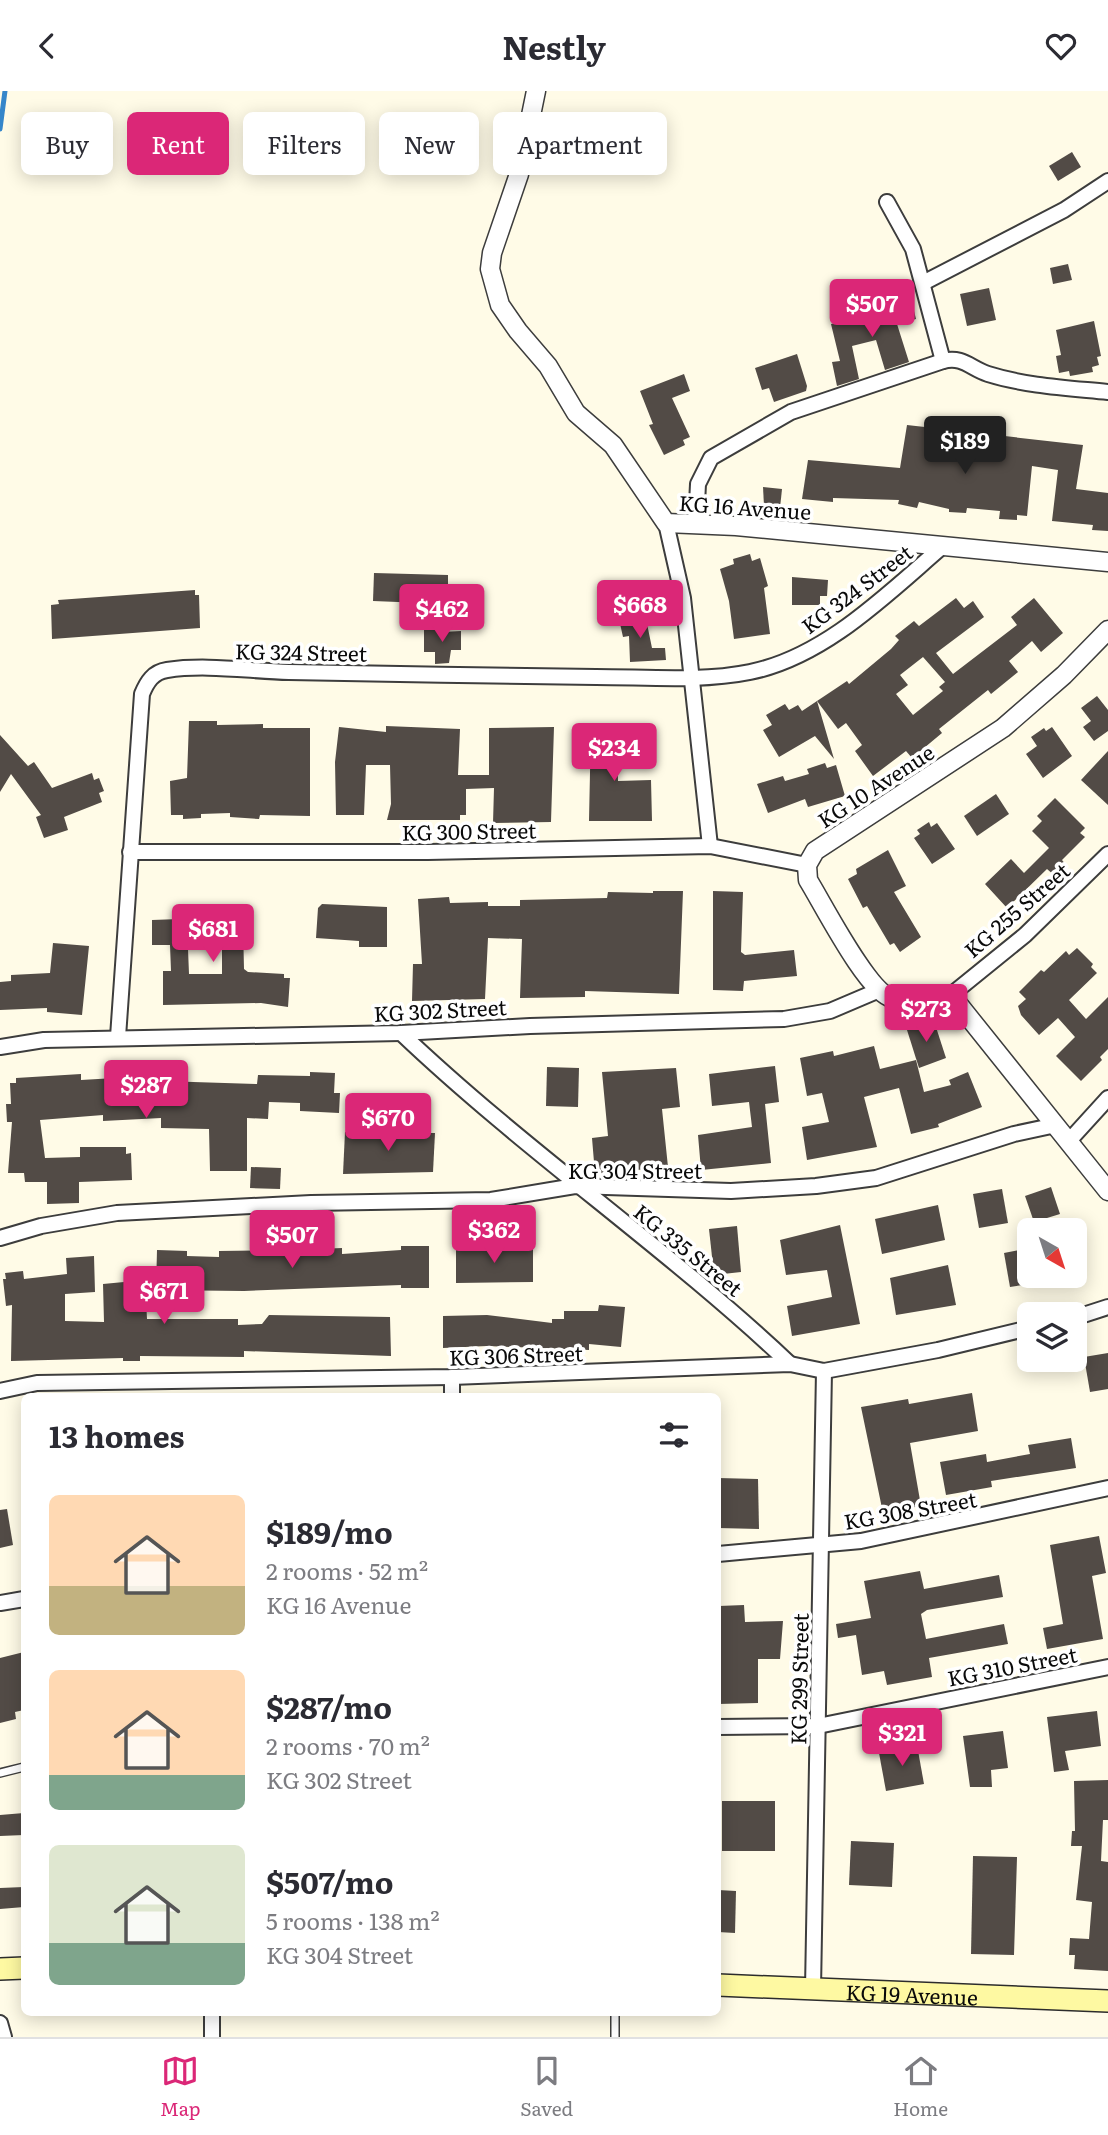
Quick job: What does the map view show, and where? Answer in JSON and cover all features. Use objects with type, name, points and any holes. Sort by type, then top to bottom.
[{"type":"main road","points":[[0,1969],[21,1968]]},
{"type":"main road","name":"KG 19 Avenue","points":[[721,1985],[1108,2001]]},
{"type":"street","name":"KG 16 Avenue","points":[[536,91],[519,174],[492,253],[490,269],[500,305],[548,366],[576,413],[613,445],[666,523],[1108,562]]},
{"type":"street","points":[[923,283],[1064,210],[1108,181]]},
{"type":"street","points":[[887,202],[913,250],[943,361]]},
{"type":"street","points":[[696,524],[698,484],[711,458],[791,412],[943,361],[955,358],[986,374],[1011,380],[1108,392]]},
{"type":"street","points":[[666,523],[683,598],[694,677],[710,846]]},
{"type":"street","name":"KG 324 Street","points":[[118,1037],[142,694],[155,673],[166,670],[694,677],[749,672],[810,650],[885,596],[943,546]]},
{"type":"street","name":"KG 10 Avenue","points":[[807,865],[815,851],[1003,727],[1064,675],[1108,630]]},
{"type":"street","name":"KG 300 Street","points":[[130,852],[414,852],[710,846],[807,865]]},
{"type":"street","name":"KG 255 Street","points":[[951,995],[1025,935],[1108,854]]},
{"type":"street","points":[[807,865],[808,880],[877,991],[901,1000],[937,993],[951,995],[1108,1191]]},
{"type":"street","name":"KG 302 Street","points":[[0,1047],[44,1040],[118,1037],[401,1033],[530,1026],[784,1019],[830,1011],[877,991]]},
{"type":"street","name":"KG 335 Street","points":[[401,1033],[461,1089],[575,1186],[693,1277],[790,1364]]},
{"type":"street","points":[[1068,1142],[1108,1098]]},
{"type":"street","name":"KG 304 Street","points":[[0,1238],[41,1226],[117,1213],[311,1203],[491,1200],[575,1186],[731,1191],[816,1187],[876,1178],[1014,1134],[1056,1125]]},
{"type":"street","points":[[1087,1314],[1108,1307]]},
{"type":"street","name":"KG 306 Street","points":[[0,1391],[37,1384],[452,1377],[790,1364],[824,1371],[938,1350],[1017,1331]]},
{"type":"street","name":"KG 299 Street","points":[[813,1989],[824,1371]]},
{"type":"street","points":[[452,1377],[452,1393]]},
{"type":"street","name":"KG 308 Street","points":[[721,1554],[861,1541],[1108,1488]]},
{"type":"street","points":[[0,1603],[21,1600]]},
{"type":"street","name":"KG 310 Street","points":[[721,1727],[818,1727],[1108,1667]]},
{"type":"street","points":[[212,2016],[212,2037]]},
{"type":"street","points":[[0,2023],[4,2037]]},
{"type":"lane","points":[[0,1773],[21,1768]]},
{"type":"lane","points":[[615,2016],[615,2037]]},
{"type":"building","points":[[1072,152],[1081,167],[1058,181],[1049,166]]},
{"type":"building","points":[[1068,264],[1072,280],[1053,284],[1050,268]]},
{"type":"building","points":[[989,288],[996,320],[967,326],[960,294]]},
{"type":"building","points":[[911,299],[916,319],[897,324],[909,362],[885,370],[876,340],[852,346],[859,379],[837,386],[832,362],[840,361],[831,324],[878,313],[876,309]]},
{"type":"building","points":[[1094,321],[1101,356],[1097,357],[1099,365],[1092,367],[1093,372],[1070,376],[1069,371],[1059,373],[1056,356],[1061,355],[1056,330]]},
{"type":"building","points":[[797,354],[807,386],[806,391],[774,402],[769,388],[762,390],[755,368]]},
{"type":"building","points":[[684,374],[690,391],[672,398],[690,437],[683,440],[685,445],[664,455],[649,425],[653,424],[640,391]]},
{"type":"building","points":[[907,425],[1083,445],[1076,489],[1108,493],[1108,531],[1092,530],[1093,525],[1052,521],[1058,470],[1032,466],[1027,516],[1017,515],[1017,520],[999,519],[1000,511],[967,508],[966,513],[949,512],[949,509],[919,502],[917,508],[898,504],[899,500],[833,498],[833,502],[802,499],[808,460],[900,468]]},
{"type":"building","points":[[763,487],[782,489],[780,508],[764,506]]},
{"type":"building","points":[[750,554],[752,561],[760,558],[768,586],[764,588],[770,634],[734,639],[729,601],[720,569],[734,564],[733,559]]},
{"type":"building","points":[[374,573],[448,575],[448,604],[373,601]]},
{"type":"building","points":[[792,577],[828,580],[827,596],[820,596],[820,605],[792,605]]},
{"type":"building","points":[[195,590],[195,595],[199,595],[200,628],[52,639],[51,605],[59,604],[58,600]]},
{"type":"building","points":[[956,598],[964,608],[973,601],[984,617],[936,653],[953,674],[1017,625],[1011,617],[1034,598],[1063,633],[1041,652],[1032,641],[1009,661],[1018,672],[991,694],[988,690],[939,729],[942,733],[912,758],[906,751],[873,776],[855,751],[862,745],[846,723],[838,729],[817,701],[847,681],[849,684],[891,649],[899,640],[895,636],[914,621],[919,626]],"holes":[[[923,657],[945,682],[939,687],[943,691],[913,715],[896,694],[908,685],[900,675]]]},
{"type":"building","points":[[645,614],[652,648],[665,648],[666,660],[630,662],[629,636],[623,637],[619,619]]},
{"type":"building","points":[[443,628],[443,632],[461,631],[461,650],[451,650],[449,663],[435,664],[435,652],[424,652],[424,629]]},
{"type":"building","points":[[1097,696],[1108,710],[1108,731],[1094,741],[1083,727],[1091,721],[1081,708]]},
{"type":"building","points":[[817,701],[834,759],[815,736],[779,757],[763,730],[772,725],[766,715],[785,704],[789,710],[798,705],[802,711]]},
{"type":"building","points":[[189,721],[217,721],[217,725],[263,724],[263,728],[310,728],[310,816],[260,815],[259,819],[230,817],[230,813],[201,814],[201,818],[183,819],[183,815],[171,815],[170,781],[187,778]]},
{"type":"building","points":[[591,725],[617,725],[618,781],[651,780],[652,821],[589,821]]},
{"type":"building","points":[[386,726],[460,729],[458,775],[489,775],[489,728],[554,727],[551,822],[493,823],[494,788],[466,789],[466,815],[460,815],[460,820],[387,820],[391,804],[390,765],[366,765],[364,815],[336,815],[335,762],[339,727],[386,732]]},
{"type":"building","points":[[1052,727],[1072,756],[1043,778],[1026,754],[1037,746],[1031,737],[1044,728],[1046,731]]},
{"type":"building","points":[[0,735],[28,766],[34,762],[52,788],[92,773],[94,780],[99,778],[104,791],[99,793],[102,802],[64,817],[68,830],[44,838],[36,817],[41,815],[11,774],[0,792]]},
{"type":"building","points":[[1108,751],[1108,805],[1081,780]]},
{"type":"building","points":[[825,763],[827,768],[836,765],[845,796],[808,807],[805,799],[768,813],[757,784],[783,776],[785,781],[809,774],[807,769]]},
{"type":"building","points":[[996,794],[1009,814],[977,836],[964,816]]},
{"type":"building","points":[[1055,798],[1085,828],[1080,833],[1085,837],[1062,860],[1066,865],[1055,876],[1047,869],[1007,908],[985,884],[1011,859],[1024,873],[1049,848],[1032,831],[1042,821],[1037,816]]},
{"type":"building","points":[[929,822],[931,827],[937,823],[955,849],[932,864],[914,838],[920,834],[917,830]]},
{"type":"building","points":[[888,850],[906,886],[894,892],[921,937],[900,952],[894,943],[890,945],[867,906],[863,908],[848,879],[857,874],[856,869]]},
{"type":"building","points":[[683,891],[679,994],[585,991],[585,997],[520,998],[522,939],[488,938],[485,999],[412,1001],[413,964],[422,964],[418,899],[449,897],[450,903],[488,902],[488,906],[520,906],[520,900],[607,898],[608,892]]},
{"type":"building","points":[[713,891],[743,892],[741,952],[745,955],[794,950],[797,976],[744,981],[743,991],[713,990]]},
{"type":"building","points":[[322,904],[387,907],[387,947],[359,947],[359,941],[316,938],[318,908]]},
{"type":"building","points":[[235,910],[235,927],[243,926],[244,969],[248,972],[284,974],[284,978],[290,978],[288,1007],[261,1003],[163,1005],[163,971],[171,971],[170,945],[152,945],[152,920],[207,918],[207,915],[214,915],[213,911]],"holes":[[[188,949],[222,949],[222,974],[189,974]]]},
{"type":"building","points":[[53,943],[89,946],[82,1015],[47,1012],[47,1008],[0,1010],[0,982],[11,981],[11,975],[50,973]]},
{"type":"building","points":[[1077,948],[1093,964],[1091,967],[1097,973],[1069,1000],[1086,1019],[1108,997],[1108,1049],[1100,1057],[1102,1060],[1081,1081],[1056,1056],[1075,1037],[1058,1018],[1039,1035],[1021,1015],[1018,1006],[1026,999],[1019,992],[1041,970],[1044,972],[1066,951],[1069,955]]},
{"type":"building","points":[[934,1021],[946,1058],[919,1068],[907,1030]]},
{"type":"building","points":[[874,1046],[880,1069],[916,1060],[924,1092],[951,1085],[949,1080],[968,1072],[982,1107],[938,1124],[939,1127],[911,1134],[899,1088],[864,1097],[877,1147],[807,1160],[802,1127],[829,1122],[822,1093],[807,1096],[800,1058],[833,1051],[834,1056]]},
{"type":"building","points":[[775,1066],[779,1102],[765,1104],[771,1163],[701,1170],[698,1135],[752,1127],[749,1102],[712,1106],[709,1074]]},
{"type":"building","points":[[547,1067],[579,1068],[578,1107],[546,1106]]},
{"type":"building","points":[[676,1068],[680,1107],[662,1109],[668,1167],[595,1174],[592,1138],[608,1136],[602,1072]]},
{"type":"building","points":[[310,1072],[335,1073],[334,1093],[340,1093],[339,1113],[300,1111],[300,1103],[269,1102],[268,1119],[247,1118],[247,1171],[210,1171],[209,1129],[161,1128],[161,1118],[103,1121],[103,1115],[40,1120],[45,1158],[80,1157],[80,1147],[126,1147],[126,1154],[131,1153],[132,1180],[79,1182],[79,1203],[47,1204],[47,1182],[25,1182],[24,1173],[8,1173],[12,1122],[7,1122],[6,1104],[11,1104],[10,1083],[16,1083],[16,1078],[81,1074],[81,1080],[132,1077],[132,1084],[162,1081],[257,1084],[258,1075],[310,1076]]},
{"type":"building","points":[[345,1132],[435,1133],[433,1172],[343,1174]]},
{"type":"building","points":[[251,1167],[281,1168],[280,1189],[250,1188]]},
{"type":"building","points":[[1051,1187],[1060,1214],[1033,1218],[1025,1196]]},
{"type":"building","points":[[1002,1189],[1008,1223],[979,1228],[973,1194]]},
{"type":"building","points":[[938,1205],[945,1240],[882,1254],[875,1219]]},
{"type":"building","points":[[840,1225],[860,1324],[792,1336],[787,1306],[832,1297],[827,1270],[786,1275],[780,1240]]},
{"type":"building","points":[[737,1226],[741,1272],[714,1275],[709,1229]]},
{"type":"building","points":[[401,1246],[429,1246],[429,1288],[401,1288],[401,1285],[244,1291],[156,1290],[157,1250],[187,1251],[187,1256],[219,1257],[219,1251],[287,1250],[287,1254],[318,1253],[318,1249],[342,1248],[342,1254],[401,1250]]},
{"type":"building","points":[[456,1247],[533,1248],[533,1282],[456,1283]]},
{"type":"building","points":[[1017,1250],[1017,1286],[1010,1287],[1004,1253]]},
{"type":"building","points":[[94,1256],[95,1292],[65,1294],[65,1321],[104,1322],[103,1284],[145,1280],[147,1319],[238,1319],[238,1325],[262,1324],[269,1315],[390,1317],[391,1356],[244,1351],[244,1357],[140,1356],[140,1361],[123,1361],[123,1358],[11,1361],[12,1305],[6,1306],[3,1279],[6,1279],[5,1273],[23,1271],[24,1279],[67,1274],[66,1258]]},
{"type":"building","points":[[948,1265],[956,1305],[896,1315],[890,1278]]},
{"type":"building","points":[[599,1305],[625,1307],[621,1347],[589,1344],[589,1350],[487,1346],[443,1348],[443,1316],[487,1315],[552,1323],[552,1319],[564,1319],[564,1311],[598,1311]]},
{"type":"building","points":[[1108,1353],[1108,1389],[1090,1392],[1087,1356]]},
{"type":"building","points":[[972,1393],[978,1431],[910,1443],[921,1506],[883,1513],[861,1407],[908,1399],[909,1404]]},
{"type":"building","points":[[1071,1438],[1076,1468],[991,1481],[992,1487],[946,1495],[940,1462],[986,1454],[987,1462],[1030,1454],[1028,1445]]},
{"type":"building","points":[[721,1478],[758,1479],[759,1529],[721,1528]]},
{"type":"building","points":[[7,1509],[13,1545],[0,1548],[0,1510]]},
{"type":"building","points":[[1099,1536],[1106,1573],[1092,1576],[1103,1639],[1047,1649],[1043,1628],[1063,1624],[1050,1545]]},
{"type":"building","points":[[920,1571],[924,1589],[999,1575],[1003,1597],[927,1610],[921,1614],[926,1639],[1004,1624],[1008,1644],[929,1658],[932,1677],[887,1685],[884,1671],[862,1675],[856,1635],[838,1638],[836,1624],[871,1618],[864,1581]]},
{"type":"building","points":[[744,1605],[745,1622],[783,1621],[780,1659],[758,1659],[758,1703],[721,1704],[721,1606]]},
{"type":"building","points":[[21,1653],[21,1711],[15,1712],[16,1719],[0,1723],[0,1658]]},
{"type":"building","points":[[1097,1711],[1101,1746],[1065,1751],[1069,1770],[1054,1772],[1047,1717]]},
{"type":"building","points":[[1003,1731],[1008,1768],[991,1770],[992,1787],[970,1787],[963,1736]]},
{"type":"building","points":[[917,1745],[924,1784],[886,1791],[879,1753]]},
{"type":"building","points":[[1108,1780],[1108,1820],[1103,1820],[1101,1861],[1108,1862],[1108,1971],[1074,1969],[1075,1955],[1069,1955],[1070,1938],[1089,1939],[1092,1902],[1076,1900],[1082,1846],[1071,1846],[1072,1831],[1075,1831],[1074,1781]]},
{"type":"building","points":[[722,1801],[775,1801],[775,1851],[722,1851]]},
{"type":"building","points":[[21,1813],[21,1835],[0,1836],[0,1815]]},
{"type":"building","points":[[851,1841],[894,1843],[892,1887],[849,1885]]},
{"type":"building","points":[[973,1856],[1017,1857],[1014,1955],[971,1954]]},
{"type":"building","points":[[21,1887],[21,1907],[0,1909],[0,1888]]},
{"type":"building","points":[[721,1890],[736,1891],[735,1933],[721,1932]]},
{"type":"waterway","points":[[0,129],[5,91]]}]
